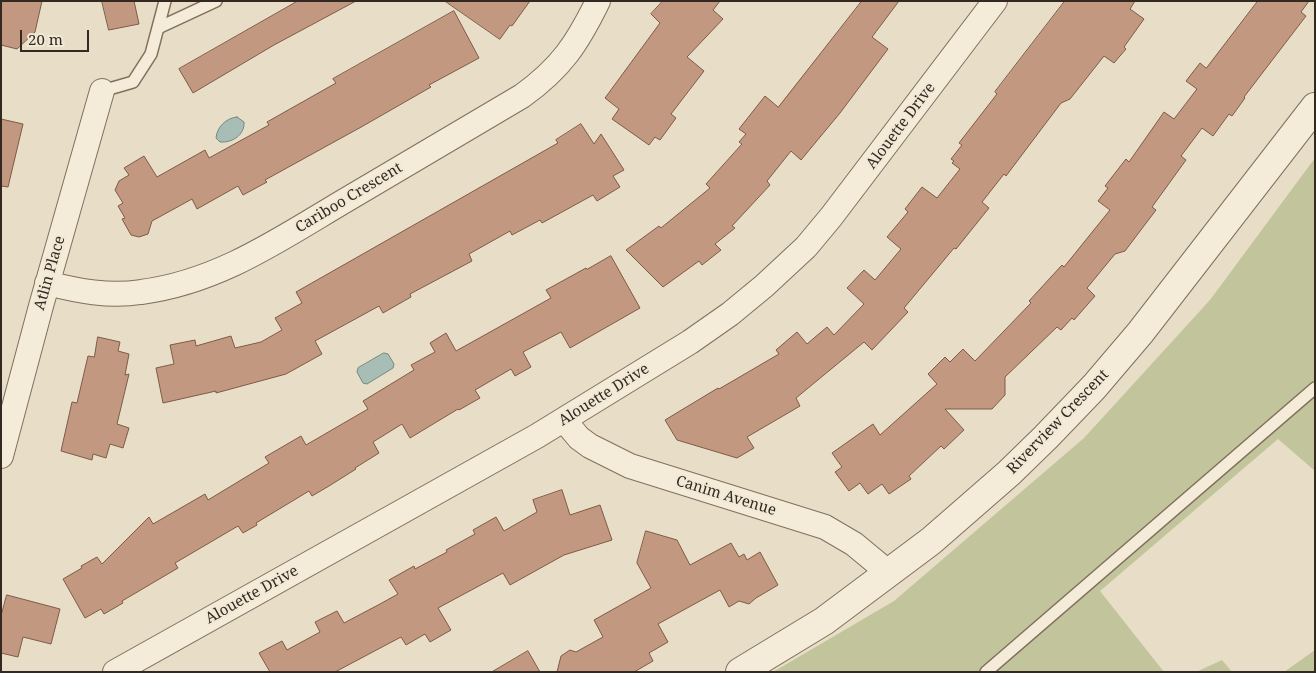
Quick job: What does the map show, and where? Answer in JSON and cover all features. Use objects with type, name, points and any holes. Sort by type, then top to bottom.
[{"type":"street","name":"Cariboo Crescent","points":[[47,283],[85,292],[140,293],[195,281],[227,268],[522,96],[540,83],[573,48],[598,1]]},
{"type":"street","name":"Alouette Drive","points":[[115,672],[564,420],[690,342],[730,314],[806,247],[831,217],[995,1]]},
{"type":"street","name":"Atlin Place","points":[[1,456],[47,283],[102,91]]},
{"type":"street","name":"Riverview Crescent","points":[[740,672],[824,621],[931,541],[1009,473],[1046,437],[1094,387],[1146,326],[1315,107]]},
{"type":"street","name":"Canim Avenue","points":[[564,420],[579,438],[590,446],[630,466],[825,527],[854,544],[889,573]]},
{"type":"lane","points":[[102,91],[133,82],[152,54],[165,1]]},
{"type":"lane","points":[[158,28],[216,1]]},
{"type":"lane","points":[[986,672],[1315,388]]},
{"type":"green space","points":[[1315,158],[1315,471],[1278,439],[1100,591],[1164,672],[773,672],[894,601],[1084,438],[1210,300]]},
{"type":"green space","points":[[1315,650],[1315,672],[1284,672]]},
{"type":"green space","points":[[1222,660],[1232,672],[1196,672]]},
{"type":"water","points":[[237,117],[244,122],[244,127],[240,134],[233,140],[220,142],[216,138],[220,127],[229,119]]},
{"type":"water","points":[[384,353],[388,354],[394,364],[393,368],[367,384],[363,383],[357,372],[358,368]]},
{"type":"building","points":[[1,1],[42,1],[35,32],[17,49],[1,45]]},
{"type":"building","points":[[102,1],[134,1],[139,24],[109,30]]},
{"type":"building","points":[[298,1],[356,1],[274,45],[193,93],[179,69]]},
{"type":"building","points":[[445,1],[530,1],[500,39]]},
{"type":"building","points":[[663,1],[720,1],[713,10],[723,19],[687,57],[704,71],[671,114],[676,118],[660,140],[655,137],[649,145],[612,119],[619,109],[605,98],[660,23],[651,14]]},
{"type":"building","points":[[862,1],[899,1],[872,37],[888,49],[840,113],[801,160],[791,151],[767,181],[770,185],[732,226],[735,228],[715,244],[721,250],[702,265],[699,261],[663,287],[626,250],[659,226],[661,228],[710,188],[706,184],[742,144],[739,142],[746,134],[739,129],[765,96],[778,107]]},
{"type":"building","points":[[1065,1],[1135,1],[1130,9],[1144,19],[1124,47],[1126,49],[1114,63],[1104,56],[1070,99],[1061,103],[1006,176],[1004,174],[982,202],[989,208],[904,308],[908,312],[872,350],[864,342],[796,398],[800,406],[747,437],[754,448],[737,458],[677,440],[665,420],[779,354],[776,350],[797,332],[807,344],[827,327],[834,335],[864,304],[847,288],[864,270],[875,280],[901,249],[887,237],[908,212],[905,209],[922,187],[937,198],[960,169],[952,163],[954,161],[951,159],[962,145],[959,143],[997,94],[995,92]]},
{"type":"building","points":[[1258,1],[1309,1],[1301,12],[1306,16],[1244,97],[1232,116],[1229,114],[1213,136],[1202,128],[1181,156],[1186,160],[1152,207],[1156,210],[1125,251],[1115,254],[1087,288],[1095,296],[1074,320],[1072,318],[1061,330],[1057,327],[1005,377],[1005,395],[992,409],[945,409],[964,430],[944,449],[941,446],[909,476],[911,479],[889,494],[882,484],[868,494],[860,483],[849,491],[835,472],[842,467],[832,453],[873,424],[880,435],[937,384],[928,374],[945,357],[950,362],[963,349],[975,361],[1031,303],[1029,301],[1062,265],[1064,267],[1110,210],[1098,201],[1108,188],[1105,186],[1126,159],[1129,162],[1164,112],[1174,119],[1197,89],[1186,81],[1200,63],[1206,68]]},
{"type":"building","points":[[454,11],[479,58],[429,85],[431,87],[363,126],[265,180],[267,182],[243,195],[238,186],[197,209],[192,199],[152,221],[148,234],[139,237],[131,235],[122,219],[125,218],[118,206],[123,203],[115,190],[119,181],[129,175],[124,168],[144,156],[157,177],[205,150],[209,158],[269,125],[267,122],[336,83],[333,79]]},
{"type":"building","points":[[1,119],[23,124],[8,187],[1,186]]},
{"type":"building","points":[[581,124],[594,144],[601,134],[624,170],[613,176],[620,187],[597,201],[593,195],[542,223],[540,220],[512,235],[510,231],[469,254],[472,261],[410,294],[411,297],[383,313],[379,306],[315,341],[322,354],[286,374],[216,393],[216,391],[163,403],[156,368],[174,364],[170,345],[195,340],[196,346],[231,336],[235,348],[261,342],[282,330],[275,318],[302,303],[296,292],[558,143],[556,140]]},
{"type":"building","points":[[611,256],[640,308],[570,348],[561,332],[523,352],[531,367],[515,376],[511,369],[475,390],[480,398],[410,438],[402,424],[373,442],[379,453],[329,486],[312,496],[309,491],[243,533],[238,526],[175,563],[178,568],[122,601],[123,603],[104,614],[101,609],[85,618],[63,579],[97,557],[102,564],[149,517],[153,524],[205,494],[208,500],[269,463],[265,457],[301,436],[306,445],[368,409],[363,401],[414,370],[411,365],[435,352],[430,343],[446,333],[456,351],[551,298],[546,290]]},
{"type":"building","points":[[98,337],[120,342],[118,351],[129,354],[125,375],[129,374],[117,424],[129,428],[123,448],[110,444],[106,458],[93,454],[92,460],[61,451],[72,402],[77,403],[88,356],[94,357]]},
{"type":"building","points":[[562,490],[570,515],[600,505],[612,540],[564,555],[510,585],[503,573],[438,608],[451,630],[430,642],[425,634],[406,645],[401,637],[335,672],[270,672],[259,653],[282,641],[287,650],[320,632],[315,622],[337,611],[344,623],[380,604],[398,594],[389,580],[414,566],[415,569],[447,552],[446,550],[475,534],[473,530],[496,517],[504,531],[537,512],[533,500]]},
{"type":"building","points":[[646,531],[677,540],[690,565],[731,543],[739,557],[744,554],[747,560],[760,552],[778,585],[749,604],[739,601],[729,607],[720,590],[658,624],[668,642],[649,653],[653,661],[634,672],[557,672],[561,656],[570,650],[576,652],[603,637],[594,620],[651,588],[637,563]]},
{"type":"building","points":[[7,595],[60,609],[51,644],[23,637],[18,657],[1,653],[1,616]]},
{"type":"building","points":[[528,651],[540,672],[492,672]]}]
